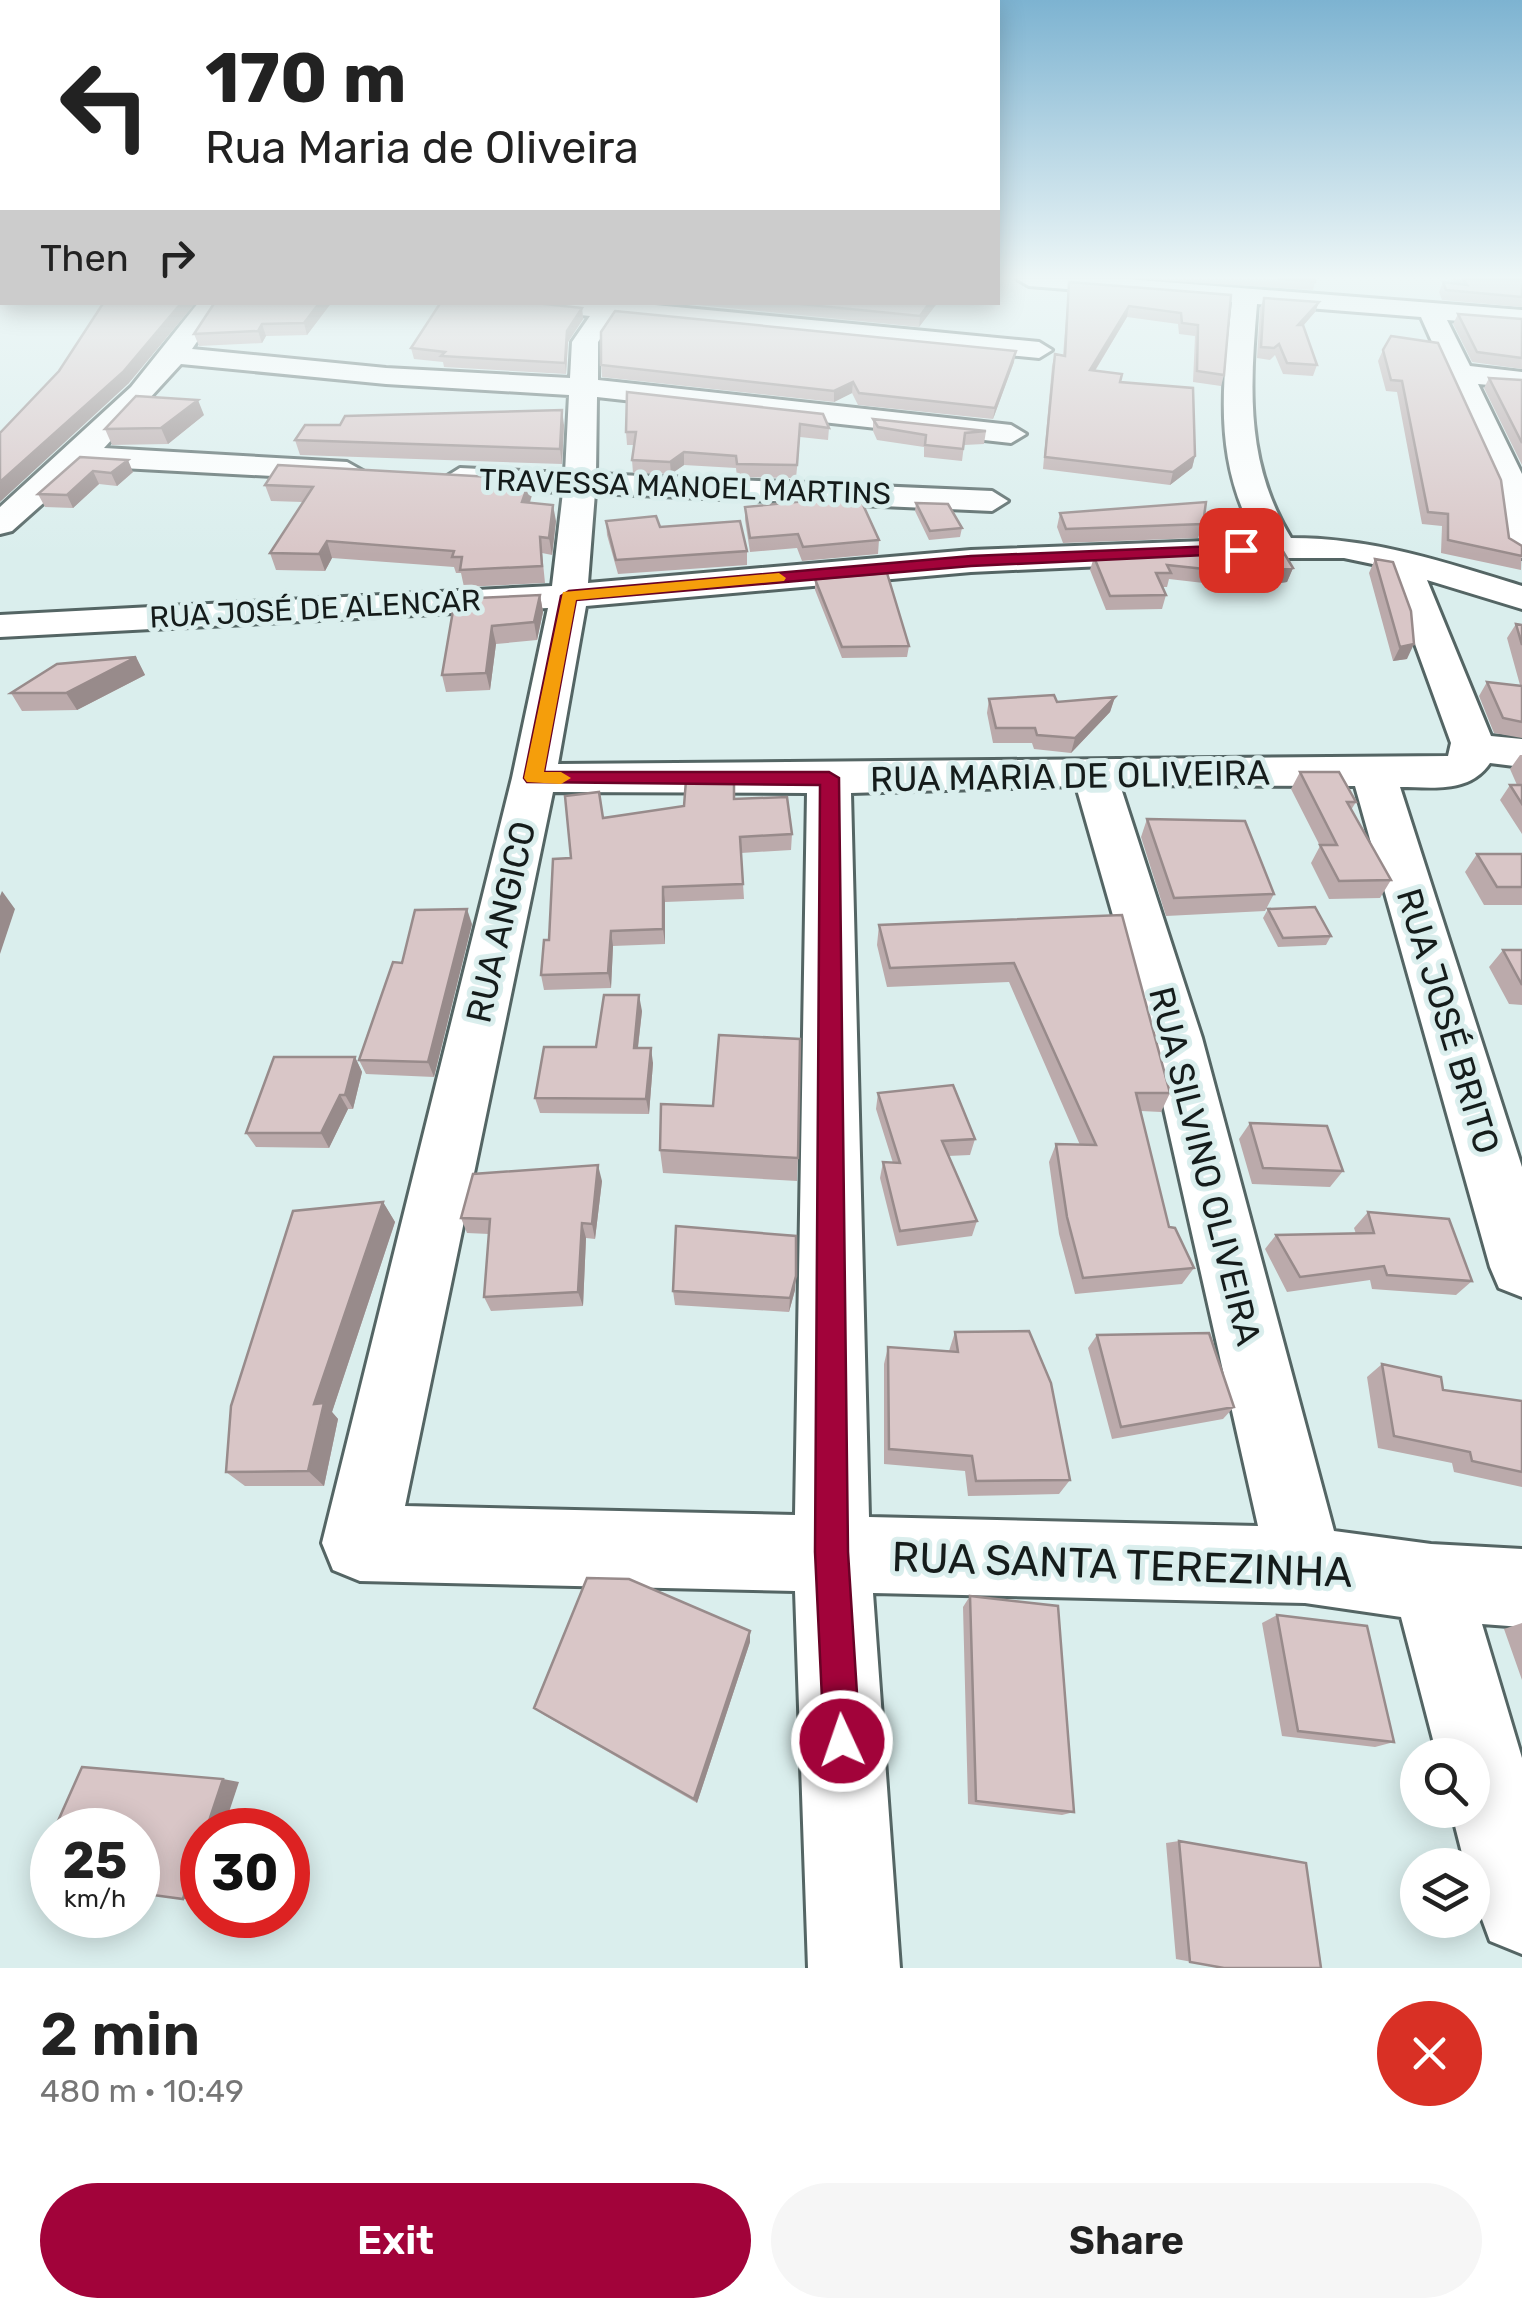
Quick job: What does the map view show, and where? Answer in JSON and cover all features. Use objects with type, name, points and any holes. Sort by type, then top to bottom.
[{"type":"street","points":[[0,524],[79,456],[163,371]]},
{"type":"street","points":[[332,371],[585,386],[1011,434]]},
{"type":"street","name":"RUA ANGICO","points":[[360,1543],[534,778],[569,596],[585,371]]},
{"type":"street","points":[[971,561],[1032,371]]},
{"type":"street","points":[[1238,371],[1236,444],[1254,510],[1280,548]]},
{"type":"street","points":[[1458,373],[1522,380]]},
{"type":"street","points":[[1458,373],[1508,456],[1522,548]]},
{"type":"street","points":[[79,456],[388,474]]},
{"type":"street","name":"TRAVESSA MANOEL MARTINS","points":[[426,476],[992,501]]},
{"type":"street","name":"RUA JOSÉ DE ALENCAR","points":[[0,626],[569,596],[971,561],[1280,548],[1344,548],[1402,560],[1522,598]]},
{"type":"street","points":[[1402,560],[1471,748],[1522,753]]},
{"type":"street","name":"RUA MARIA DE OLIVEIRA","points":[[534,778],[829,778],[1094,771],[1454,773],[1468,763],[1471,748]]},
{"type":"street","name":"RUA SILVINO OLIVEIRA","points":[[1094,771],[1175,1038],[1305,1565]]},
{"type":"street","name":"RUA JOSÉ BRITO","points":[[1374,775],[1522,1267]]},
{"type":"street","points":[[829,778],[832,1552],[854,1968]]},
{"type":"street","name":"RUA SANTA TEREZINHA","points":[[360,1543],[1305,1565],[1431,1584],[1522,1588]]},
{"type":"street","points":[[1431,1584],[1522,1909]]},
{"type":"building","points":[[59,371],[124,371],[0,482],[0,433]]},
{"type":"building","points":[[653,371],[1009,371],[995,408],[859,393],[853,382],[834,391]]},
{"type":"building","points":[[1053,371],[1097,371],[1122,374],[1120,382],[1193,388],[1195,456],[1173,472],[1045,457]]},
{"type":"building","points":[[1389,371],[1451,371],[1501,480],[1509,538],[1522,546],[1522,556],[1448,540],[1448,514],[1428,512],[1402,381],[1391,380]]},
{"type":"building","points":[[1489,378],[1522,380],[1522,443]]},
{"type":"building","points":[[627,392],[823,414],[829,428],[800,424],[797,465],[737,464],[736,456],[684,452],[670,462],[632,460],[636,432],[626,432]]},
{"type":"building","points":[[136,396],[198,400],[161,428],[105,429]]},
{"type":"building","points":[[562,410],[560,449],[295,440],[305,425],[340,425],[345,416]]},
{"type":"building","points":[[873,419],[986,431],[965,433],[963,449],[925,445],[926,435],[878,427]]},
{"type":"building","points":[[80,457],[128,460],[111,473],[93,471],[67,495],[38,494]]},
{"type":"building","points":[[278,465],[530,479],[522,502],[553,505],[549,538],[540,537],[542,566],[460,570],[462,557],[452,557],[454,551],[327,541],[319,554],[270,553],[313,487],[265,485]]},
{"type":"building","points":[[859,496],[879,540],[803,547],[798,534],[750,538],[745,507]]},
{"type":"building","points":[[1206,502],[1203,524],[1066,529],[1060,513]]},
{"type":"building","points":[[916,503],[948,504],[962,528],[930,531]]},
{"type":"building","points":[[656,516],[660,527],[740,521],[747,551],[616,560],[606,521]]},
{"type":"building","points":[[1281,548],[1293,568],[1252,574],[1167,565],[1171,573],[1156,573],[1166,595],[1110,596],[1094,557]]},
{"type":"building","points":[[1375,559],[1393,562],[1411,611],[1414,644],[1400,647]]},
{"type":"building","points":[[887,573],[909,646],[842,647],[815,579]]},
{"type":"building","points":[[540,595],[534,622],[492,626],[486,673],[442,675],[455,599]]},
{"type":"building","points":[[136,657],[66,693],[11,693],[57,664]]},
{"type":"building","points":[[1487,682],[1522,686],[1522,722],[1503,718]]},
{"type":"building","points":[[1054,695],[1057,702],[1115,697],[1075,738],[1037,735],[1035,728],[996,728],[989,699]]},
{"type":"building","points":[[1300,772],[1339,772],[1356,802],[1347,802],[1391,880],[1339,881],[1320,845],[1337,845]]},
{"type":"building","points":[[686,780],[734,781],[734,799],[787,797],[792,834],[740,837],[743,884],[663,887],[663,929],[611,931],[608,973],[541,975],[544,940],[549,940],[553,859],[571,858],[565,796],[599,792],[603,818],[684,806]]},
{"type":"building","points":[[1510,785],[1522,785],[1522,804]]},
{"type":"building","points":[[1147,819],[1245,821],[1274,894],[1174,898]]},
{"type":"building","points":[[1477,854],[1522,854],[1522,887],[1497,887]]},
{"type":"building","points":[[1315,907],[1331,936],[1283,938],[1268,909]]},
{"type":"building","points":[[467,909],[428,1062],[359,1060],[393,962],[402,963],[415,910]]},
{"type":"building","points":[[1122,915],[1170,1093],[1136,1093],[1169,1227],[1175,1228],[1194,1268],[1083,1278],[1067,1217],[1056,1144],[1096,1145],[1014,963],[890,968],[879,925]]},
{"type":"building","points":[[1503,950],[1522,950],[1522,985]]},
{"type":"building","points":[[604,995],[639,995],[634,1048],[651,1048],[646,1099],[535,1098],[544,1047],[596,1047]]},
{"type":"building","points":[[719,1035],[800,1039],[798,1158],[660,1150],[661,1104],[713,1106]]},
{"type":"building","points":[[274,1057],[355,1057],[345,1095],[340,1095],[321,1133],[246,1133]]},
{"type":"building","points":[[953,1085],[975,1139],[942,1141],[977,1221],[900,1231],[883,1162],[900,1163],[878,1093]]},
{"type":"building","points":[[1250,1123],[1327,1126],[1343,1171],[1263,1168]]},
{"type":"building","points":[[598,1165],[592,1224],[582,1223],[578,1292],[484,1297],[490,1219],[461,1218],[473,1174]]},
{"type":"building","points":[[383,1202],[314,1404],[324,1403],[308,1471],[226,1472],[231,1406],[293,1211]]},
{"type":"building","points":[[1368,1212],[1449,1219],[1472,1281],[1387,1275],[1384,1266],[1300,1277],[1276,1235],[1374,1233]]},
{"type":"building","points":[[676,1226],[796,1236],[796,1276],[790,1298],[673,1291]]},
{"type":"building","points":[[1029,1331],[1051,1383],[1070,1480],[976,1481],[972,1456],[889,1449],[888,1347],[958,1352],[955,1332]]},
{"type":"building","points":[[1209,1333],[1234,1407],[1121,1427],[1097,1335]]},
{"type":"building","points":[[1382,1364],[1441,1377],[1443,1390],[1522,1401],[1522,1472],[1472,1461],[1470,1452],[1394,1436]]},
{"type":"building","points":[[587,1578],[629,1579],[750,1631],[694,1799],[534,1708]]},
{"type":"building","points":[[970,1596],[1058,1606],[1074,1812],[976,1801]]},
{"type":"building","points":[[1277,1615],[1367,1626],[1394,1742],[1298,1731]]},
{"type":"building","points":[[82,1767],[223,1779],[213,1808],[180,1808],[180,1899],[160,1896],[160,1808],[64,1808]]},
{"type":"building","points":[[1179,1841],[1306,1863],[1321,1968],[1224,1968],[1190,1962]]},
{"type":"slow traffic","points":[[561,778],[534,778],[569,596],[779,578]]},
{"type":"route","points":[[842,1741],[832,1552],[829,778],[534,778],[569,596],[971,561],[1241,550]]}]
